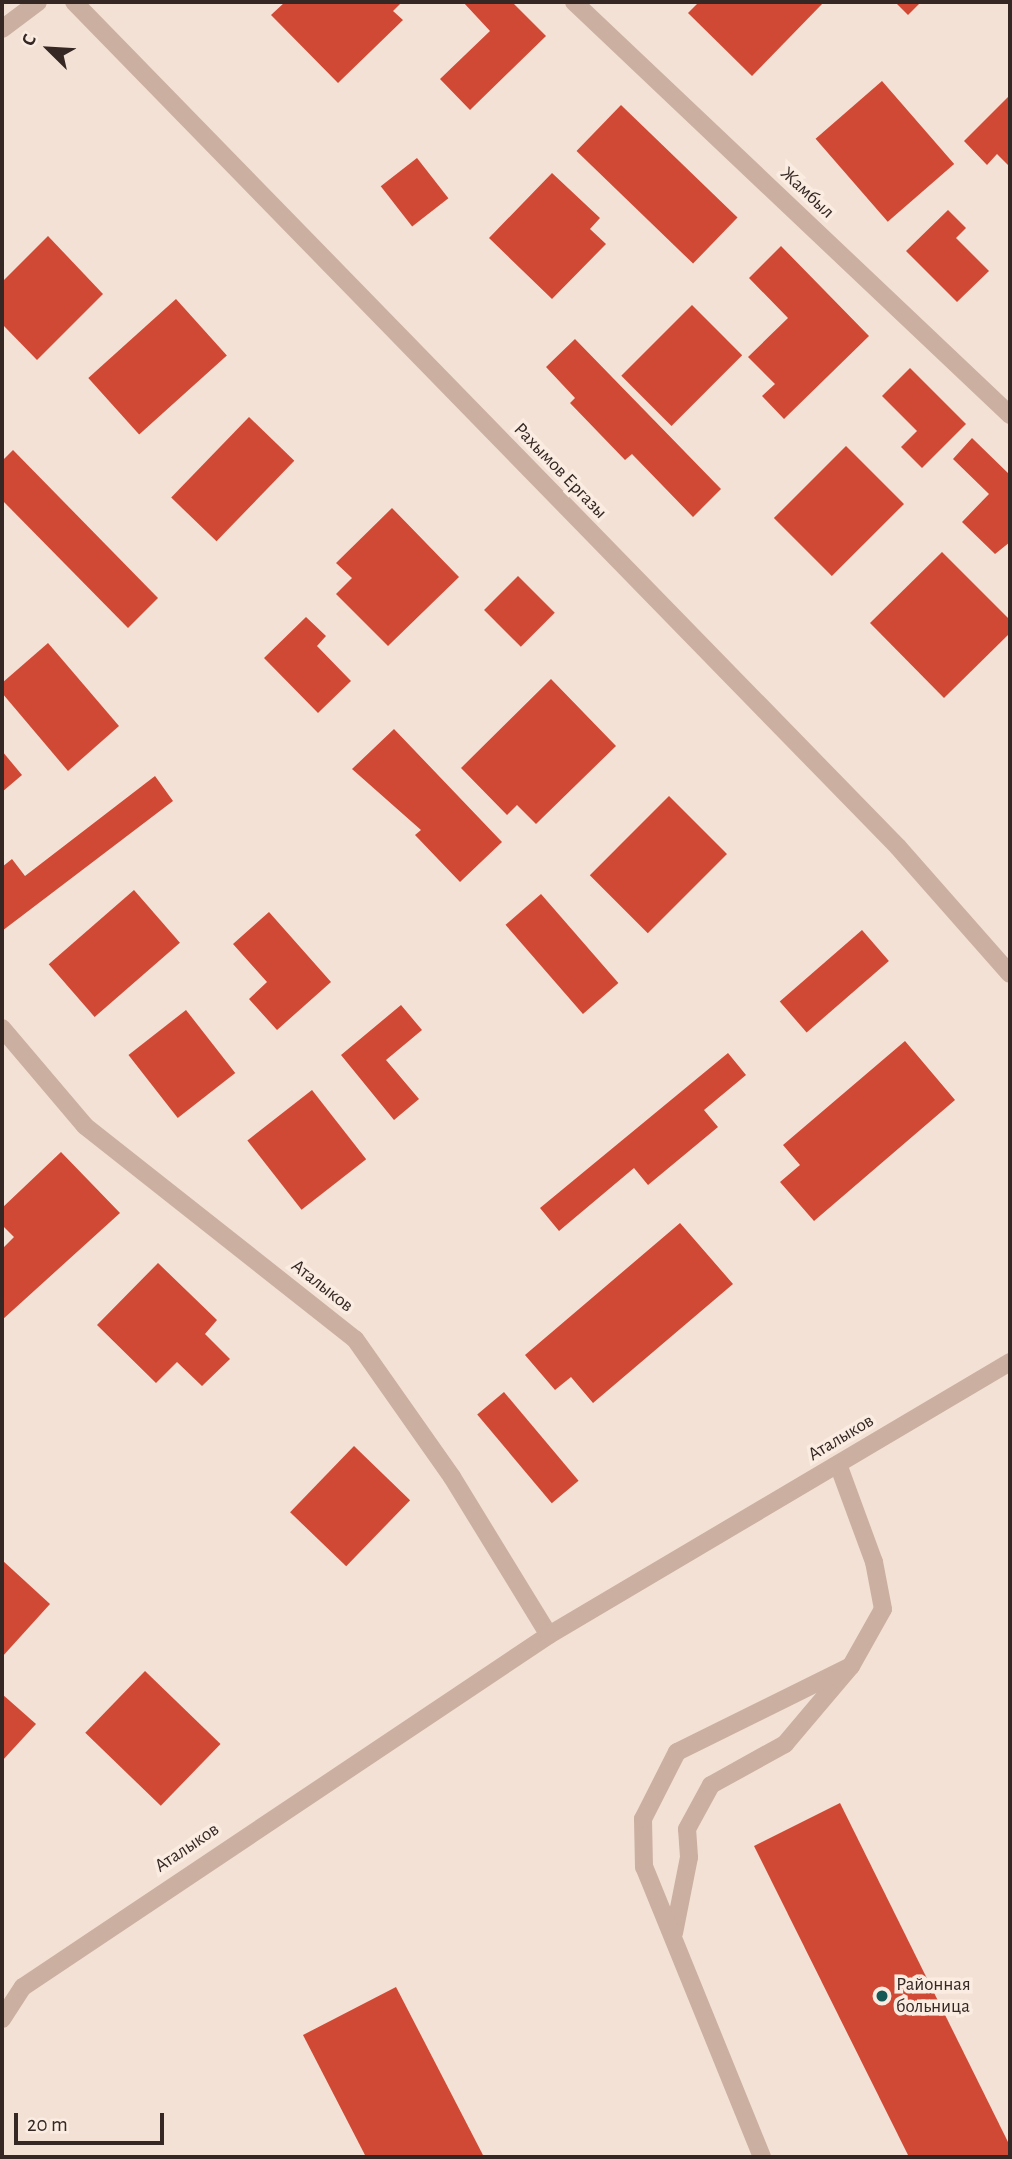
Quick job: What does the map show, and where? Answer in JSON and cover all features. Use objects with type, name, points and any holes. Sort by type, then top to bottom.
[{"type":"street","points":[[2,29],[38,2]]},
{"type":"street","points":[[80,8],[99,2]]},
{"type":"street","name":"Жамбыл","points":[[574,2],[1010,415]]},
{"type":"street","name":"Рахымов Ергазы","points":[[80,8],[898,847],[1010,974]]},
{"type":"street","name":"Аталыков","points":[[2,1028],[85,1126],[355,1339],[452,1476],[549,1635]]},
{"type":"street","name":"Аталыков","points":[[2,2019],[23,1987],[549,1635],[1010,1362]]},
{"type":"street","points":[[674,1933],[689,1857],[687,1829],[710,1785],[786,1744],[851,1666],[883,1609],[874,1562],[838,1464]]},
{"type":"street","points":[[762,2157],[674,1933],[644,1867],[643,1819],[677,1752],[851,1666]]},
{"type":"building","points":[[285,2],[402,2],[393,11],[403,20],[338,83],[271,15]]},
{"type":"building","points":[[463,2],[512,2],[546,36],[470,110],[440,79],[490,31]]},
{"type":"building","points":[[699,2],[824,2],[752,76],[688,13]]},
{"type":"building","points":[[895,2],[921,2],[908,15]]},
{"type":"building","points":[[882,81],[954,164],[888,222],[816,139]]},
{"type":"building","points":[[1010,95],[1010,167],[997,154],[987,165],[964,141]]},
{"type":"building","points":[[621,105],[738,218],[693,264],[577,151]]},
{"type":"building","points":[[417,158],[448,198],[412,227],[381,186]]},
{"type":"building","points":[[552,173],[600,218],[590,229],[606,244],[552,299],[489,238]]},
{"type":"building","points":[[948,210],[966,228],[956,238],[989,271],[957,302],[906,251]]},
{"type":"building","points":[[48,236],[103,294],[37,360],[2,324],[2,282]]},
{"type":"building","points":[[781,246],[869,336],[784,419],[762,396],[775,384],[748,357],[788,318],[749,278]]},
{"type":"building","points":[[176,299],[227,355],[139,434],[88,378]]},
{"type":"building","points":[[692,305],[742,355],[671,426],[621,376]]},
{"type":"building","points":[[575,339],[721,489],[693,517],[632,454],[625,460],[570,403],[575,398],[546,367]]},
{"type":"building","points":[[910,368],[966,424],[922,468],[901,447],[917,431],[882,396]]},
{"type":"building","points":[[249,417],[294,461],[217,541],[171,498]]},
{"type":"building","points":[[972,438],[1010,475],[1010,542],[995,554],[962,522],[989,494],[953,459]]},
{"type":"building","points":[[846,446],[904,504],[832,576],[774,518]]},
{"type":"building","points":[[13,450],[158,598],[128,628],[2,500],[2,461]]},
{"type":"building","points":[[392,508],[459,577],[388,646],[336,594],[352,578],[336,563]]},
{"type":"building","points":[[942,552],[1010,620],[1010,633],[944,698],[870,623]]},
{"type":"building","points":[[518,576],[555,613],[521,647],[484,610]]},
{"type":"building","points":[[306,617],[326,636],[317,646],[351,681],[318,713],[264,658]]},
{"type":"building","points":[[48,643],[119,726],[68,771],[2,693],[2,683]]},
{"type":"building","points":[[551,679],[616,746],[536,824],[517,805],[507,815],[461,768]]},
{"type":"building","points":[[394,729],[502,842],[460,882],[415,835],[421,830],[352,769]]},
{"type":"building","points":[[2,751],[22,775],[2,792]]},
{"type":"building","points":[[155,776],[173,801],[2,931],[2,867],[12,859],[25,876]]},
{"type":"building","points":[[669,796],[727,854],[648,933],[590,875]]},
{"type":"building","points":[[134,890],[180,943],[95,1017],[49,964]]},
{"type":"building","points":[[541,894],[618,983],[583,1014],[506,925]]},
{"type":"building","points":[[269,912],[331,982],[277,1030],[249,999],[267,982],[233,944]]},
{"type":"building","points":[[862,930],[889,961],[807,1032],[780,1002]]},
{"type":"building","points":[[401,1005],[422,1030],[386,1060],[419,1099],[394,1120],[341,1055]]},
{"type":"building","points":[[186,1010],[235,1073],[178,1118],[128,1055]]},
{"type":"building","points":[[905,1041],[955,1100],[814,1221],[780,1182],[800,1165],[783,1145]]},
{"type":"building","points":[[728,1053],[746,1075],[704,1110],[718,1127],[648,1185],[634,1168],[559,1231],[540,1208]]},
{"type":"building","points":[[312,1090],[366,1159],[302,1210],[247,1140]]},
{"type":"building","points":[[61,1152],[120,1213],[2,1320],[2,1249],[14,1237],[2,1225],[2,1208]]},
{"type":"building","points":[[680,1223],[733,1284],[593,1403],[571,1377],[555,1390],[525,1355]]},
{"type":"building","points":[[158,1263],[217,1320],[205,1334],[230,1359],[202,1386],[177,1362],[156,1383],[97,1325]]},
{"type":"building","points":[[504,1392],[579,1481],[552,1503],[477,1414]]},
{"type":"building","points":[[354,1446],[410,1500],[346,1566],[290,1512]]},
{"type":"building","points":[[2,1560],[50,1604],[2,1657]]},
{"type":"building","points":[[145,1671],[221,1744],[161,1806],[85,1733]]},
{"type":"building","points":[[2,1694],[36,1724],[2,1761]]},
{"type":"building","name":"Районная больница","points":[[840,1803],[1010,2146],[1010,2157],[909,2157],[754,1846]]},
{"type":"building","points":[[396,1987],[484,2157],[366,2157],[303,2035]]},
{"type":"place","name":"Районная больница","points":[[882,1996]]}]
